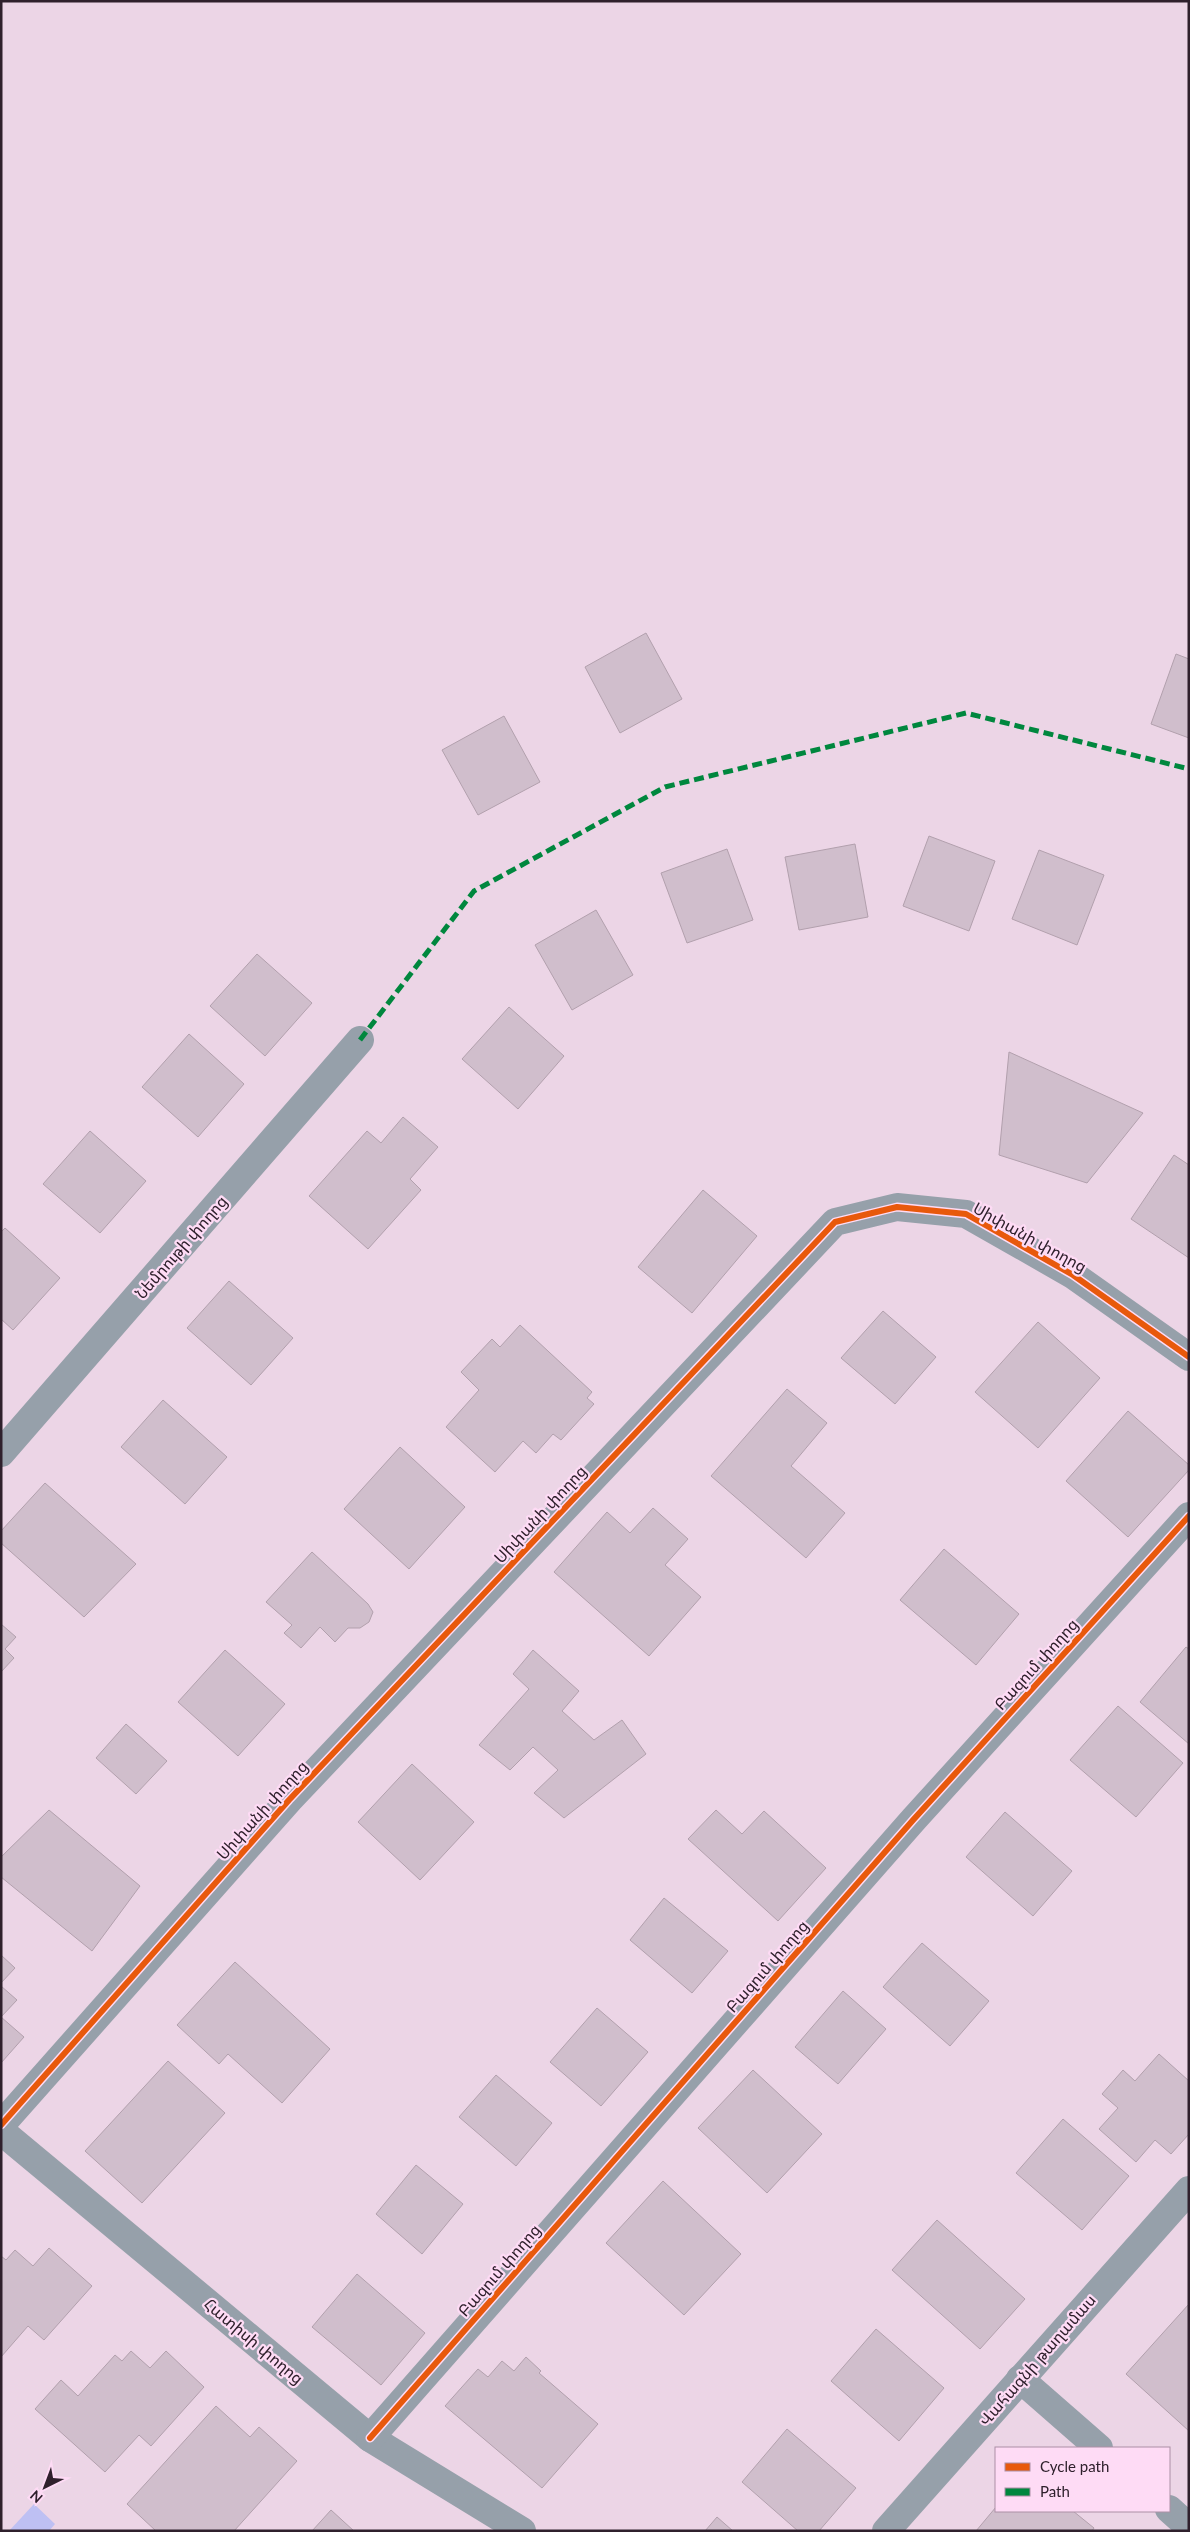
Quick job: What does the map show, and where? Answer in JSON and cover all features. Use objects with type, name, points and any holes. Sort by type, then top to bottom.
[{"type":"street","name":"Նեմրութի փողոց","points":[[1,1454],[360,1040]]},
{"type":"street","name":"Սիփանի փողոց","points":[[1,2125],[289,1800],[835,1222],[897,1207],[966,1214],[1073,1275],[1189,1357]]},
{"type":"street","name":"Բազում փողոց","points":[[370,2438],[914,1819],[1189,1516]]},
{"type":"street","name":"Հատիսի փողոց","points":[[1,2131],[370,2438],[522,2531]]},
{"type":"street","name":"Վահագնի թաղամաս","points":[[886,2531],[1189,2190]]},
{"type":"street","points":[[1020,2379],[1098,2447]]},
{"type":"street","points":[[1170,2510],[1189,2527]]},
{"type":"water","points":[[34,2504],[55,2524],[49,2531],[9,2531]]},
{"type":"building","points":[[646,633],[682,699],[620,733],[585,667]]},
{"type":"building","points":[[1176,654],[1189,659],[1189,738],[1151,724]]},
{"type":"building","points":[[504,716],[540,782],[478,815],[442,750]]},
{"type":"building","points":[[929,836],[995,861],[969,931],[903,906]]},
{"type":"building","points":[[855,844],[868,917],[799,930],[785,857]]},
{"type":"building","points":[[727,849],[753,920],[687,943],[661,873]]},
{"type":"building","points":[[1039,850],[1104,875],[1077,945],[1012,919]]},
{"type":"building","points":[[596,910],[633,975],[572,1010],[535,945]]},
{"type":"building","points":[[257,954],[312,1003],[265,1056],[210,1006]]},
{"type":"building","points":[[509,1007],[564,1056],[518,1109],[462,1059]]},
{"type":"building","points":[[189,1034],[244,1084],[198,1137],[142,1087]]},
{"type":"building","points":[[1009,1052],[1143,1113],[1087,1183],[999,1155]]},
{"type":"building","points":[[403,1117],[438,1147],[410,1179],[421,1190],[368,1249],[309,1196],[367,1131],[381,1143]]},
{"type":"building","points":[[90,1131],[146,1181],[100,1233],[43,1184]]},
{"type":"building","points":[[1174,1155],[1189,1165],[1189,1258],[1131,1219]]},
{"type":"building","points":[[703,1190],[757,1236],[692,1313],[638,1267]]},
{"type":"building","points":[[5,1228],[60,1278],[13,1330],[1,1319],[1,1232]]},
{"type":"building","points":[[229,1281],[293,1338],[251,1385],[187,1328]]},
{"type":"building","points":[[883,1311],[936,1357],[895,1404],[841,1358]]},
{"type":"building","points":[[1038,1322],[1100,1378],[1038,1448],[975,1392]]},
{"type":"building","points":[[520,1325],[592,1392],[587,1398],[594,1404],[561,1440],[553,1434],[536,1453],[523,1441],[495,1472],[446,1427],[479,1390],[461,1372],[492,1339],[500,1347]]},
{"type":"building","points":[[787,1389],[827,1423],[791,1466],[845,1513],[806,1558],[711,1476]]},
{"type":"building","points":[[163,1400],[227,1457],[185,1504],[121,1447]]},
{"type":"building","points":[[1128,1411],[1189,1465],[1189,1470],[1128,1537],[1066,1481]]},
{"type":"building","points":[[400,1447],[465,1507],[409,1569],[344,1509]]},
{"type":"building","points":[[45,1483],[136,1564],[84,1617],[1,1543],[1,1531]]},
{"type":"building","points":[[653,1508],[688,1539],[665,1565],[701,1597],[649,1656],[554,1572],[607,1512],[630,1533]]},
{"type":"building","points":[[944,1549],[1019,1614],[976,1665],[900,1600]]},
{"type":"building","points":[[312,1552],[368,1604],[373,1612],[369,1622],[360,1628],[348,1628],[335,1642],[320,1627],[301,1648],[284,1633],[292,1625],[266,1602]]},
{"type":"building","points":[[1,1624],[16,1637],[5,1649],[14,1658],[1,1672]]},
{"type":"building","points":[[1186,1647],[1189,1649],[1189,1744],[1140,1702]]},
{"type":"building","points":[[225,1650],[285,1704],[238,1756],[178,1702]]},
{"type":"building","points":[[533,1650],[579,1691],[562,1711],[594,1740],[622,1720],[646,1754],[564,1818],[534,1793],[558,1770],[533,1747],[510,1770],[479,1745],[529,1689],[513,1674]]},
{"type":"building","points":[[1118,1706],[1183,1763],[1136,1817],[1070,1760]]},
{"type":"building","points":[[126,1724],[167,1761],[136,1794],[96,1758]]},
{"type":"building","points":[[412,1764],[474,1822],[420,1880],[358,1822]]},
{"type":"building","points":[[49,1810],[140,1886],[92,1951],[1,1877],[1,1857]]},
{"type":"building","points":[[716,1810],[742,1834],[764,1811],[826,1868],[778,1921],[688,1839]]},
{"type":"building","points":[[1005,1812],[1072,1871],[1033,1916],[966,1857]]},
{"type":"building","points":[[664,1898],[728,1951],[692,1993],[630,1940]]},
{"type":"building","points":[[922,1943],[989,2001],[950,2046],[883,1987]]},
{"type":"building","points":[[1,1955],[15,1968],[1,1983]]},
{"type":"building","points":[[235,1962],[330,2049],[282,2103],[228,2054],[219,2064],[177,2025]]},
{"type":"building","points":[[1,1986],[17,2000],[1,2017]]},
{"type":"building","points":[[843,1991],[886,2029],[838,2084],[795,2047]]},
{"type":"building","points":[[597,2008],[648,2052],[601,2106],[550,2062]]},
{"type":"building","points":[[1,2017],[24,2037],[1,2063]]},
{"type":"building","points":[[1159,2054],[1189,2081],[1189,2134],[1171,2154],[1155,2140],[1136,2162],[1099,2129],[1118,2108],[1102,2094],[1123,2070],[1135,2081]]},
{"type":"building","points":[[168,2061],[225,2113],[142,2203],[85,2151]]},
{"type":"building","points":[[753,2070],[822,2134],[767,2193],[698,2128]]},
{"type":"building","points":[[496,2075],[552,2123],[516,2166],[459,2117]]},
{"type":"building","points":[[1063,2119],[1129,2176],[1082,2230],[1016,2173]]},
{"type":"building","points":[[416,2165],[463,2204],[422,2254],[376,2214]]},
{"type":"building","points":[[663,2181],[741,2254],[684,2315],[606,2243]]},
{"type":"building","points":[[937,2220],[1025,2299],[980,2349],[892,2270]]},
{"type":"building","points":[[49,2248],[92,2286],[44,2340],[28,2326],[1,2357],[1,2256],[6,2260],[15,2250],[33,2266]]},
{"type":"building","points":[[357,2274],[425,2333],[381,2385],[312,2327]]},
{"type":"building","points":[[1189,2304],[1189,2431],[1126,2374]]},
{"type":"building","points":[[876,2329],[944,2388],[899,2441],[831,2381]]},
{"type":"building","points":[[131,2351],[150,2368],[166,2351],[204,2387],[151,2446],[139,2435],[105,2472],[35,2409],[61,2380],[78,2396],[115,2355],[122,2361]]},
{"type":"building","points":[[526,2357],[541,2371],[539,2373],[598,2424],[542,2488],[445,2406],[478,2369],[488,2377],[502,2361],[514,2371]]},
{"type":"building","points":[[216,2406],[250,2437],[259,2427],[297,2461],[234,2531],[156,2531],[127,2504]]},
{"type":"building","points":[[787,2429],[856,2488],[819,2531],[798,2531],[742,2482]]},
{"type":"building","points":[[995,2508],[995,2512],[1074,2512],[1094,2528],[1092,2531],[976,2531]]},
{"type":"building","points":[[331,2510],[354,2531],[312,2531]]},
{"type":"building","points":[[717,2517],[733,2531],[705,2531]]},
{"type":"marked path","points":[[360,1040],[474,891],[665,787],[966,713],[1189,769]]},
{"type":"cycle path","points":[[1,2125],[289,1800],[835,1222],[897,1207],[966,1214],[1073,1275],[1189,1357]]},
{"type":"cycle path","points":[[370,2438],[914,1819],[1189,1516]]}]
